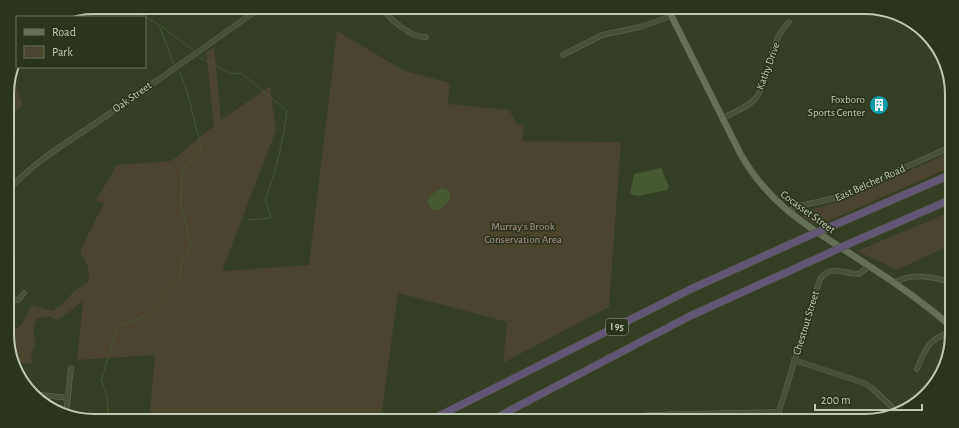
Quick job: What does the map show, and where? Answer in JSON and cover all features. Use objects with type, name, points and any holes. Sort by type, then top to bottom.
[{"type":"highway","name":"I 95","points":[[444,414],[691,289],[945,177]]},
{"type":"highway","name":"I 95","points":[[503,414],[690,316],[945,202]]},
{"type":"main road","name":"Cocasset Street","points":[[672,16],[722,118],[751,172],[770,196],[788,212],[894,283],[945,322]]},
{"type":"street","name":"Oak Street","points":[[14,185],[24,174],[53,150],[105,117],[251,14]]},
{"type":"street","points":[[386,14],[396,23],[417,36],[426,37]]},
{"type":"street","points":[[563,55],[602,34],[640,27],[672,16]]},
{"type":"street","name":"Kathy Drive","points":[[722,118],[746,107],[756,97],[780,32],[789,22]]},
{"type":"street","name":"East Belcher Road","points":[[788,212],[795,207],[835,198],[945,150]]},
{"type":"street","name":"Chestnut Street","points":[[779,412],[814,295],[822,276],[834,270],[859,274],[869,266]]},
{"type":"street","points":[[894,283],[906,277],[939,279],[945,281]]},
{"type":"street","points":[[14,301],[18,300],[24,293]]},
{"type":"street","points":[[917,369],[929,343],[940,335],[945,334]]},
{"type":"street","points":[[794,360],[864,383],[872,388],[894,409]]},
{"type":"street","points":[[67,409],[71,368]]},
{"type":"street","points":[[42,395],[68,398]]},
{"type":"street","points":[[670,414],[779,412]]},
{"type":"green space","name":"Murray's Brook Conservation Area","points":[[337,31],[405,71],[450,83],[448,104],[509,110],[517,124],[524,125],[522,141],[621,142],[609,307],[503,363],[507,322],[398,293],[382,412],[392,414],[150,414],[155,355],[77,360],[83,301],[61,318],[56,320],[51,316],[36,319],[33,329],[35,342],[32,354],[33,364],[19,362],[15,344],[14,328],[21,325],[32,305],[52,311],[61,305],[75,290],[89,282],[88,267],[80,251],[104,203],[95,201],[111,176],[116,165],[171,161],[214,126],[206,52],[214,47],[221,120],[270,86],[276,130],[222,271],[309,265]]},
{"type":"green space","points":[[15,83],[23,105],[14,112]]},
{"type":"green space","points":[[945,155],[945,170],[817,226],[803,217],[804,212],[844,200]]},
{"type":"green space","points":[[945,214],[945,247],[897,270],[857,251]]},
{"type":"shaded area","points":[[661,168],[669,187],[667,190],[638,196],[630,194],[634,174]]},
{"type":"shaded area","points":[[444,188],[450,192],[449,201],[440,209],[434,210],[427,201],[436,191]]},
{"type":"waterway","points":[[146,17],[159,25],[174,64]]},
{"type":"waterway","points":[[161,26],[193,50]]},
{"type":"waterway","points":[[199,57],[232,74],[241,73],[287,111],[279,156],[265,200],[271,218],[248,220]]},
{"type":"waterway","points":[[107,414],[105,389],[101,380],[118,327],[146,316],[179,279],[182,263],[191,244],[181,206],[182,171],[201,147],[187,91],[180,72]]},
{"type":"place","name":"Foxboro Sports Center","points":[[879,105]]}]
